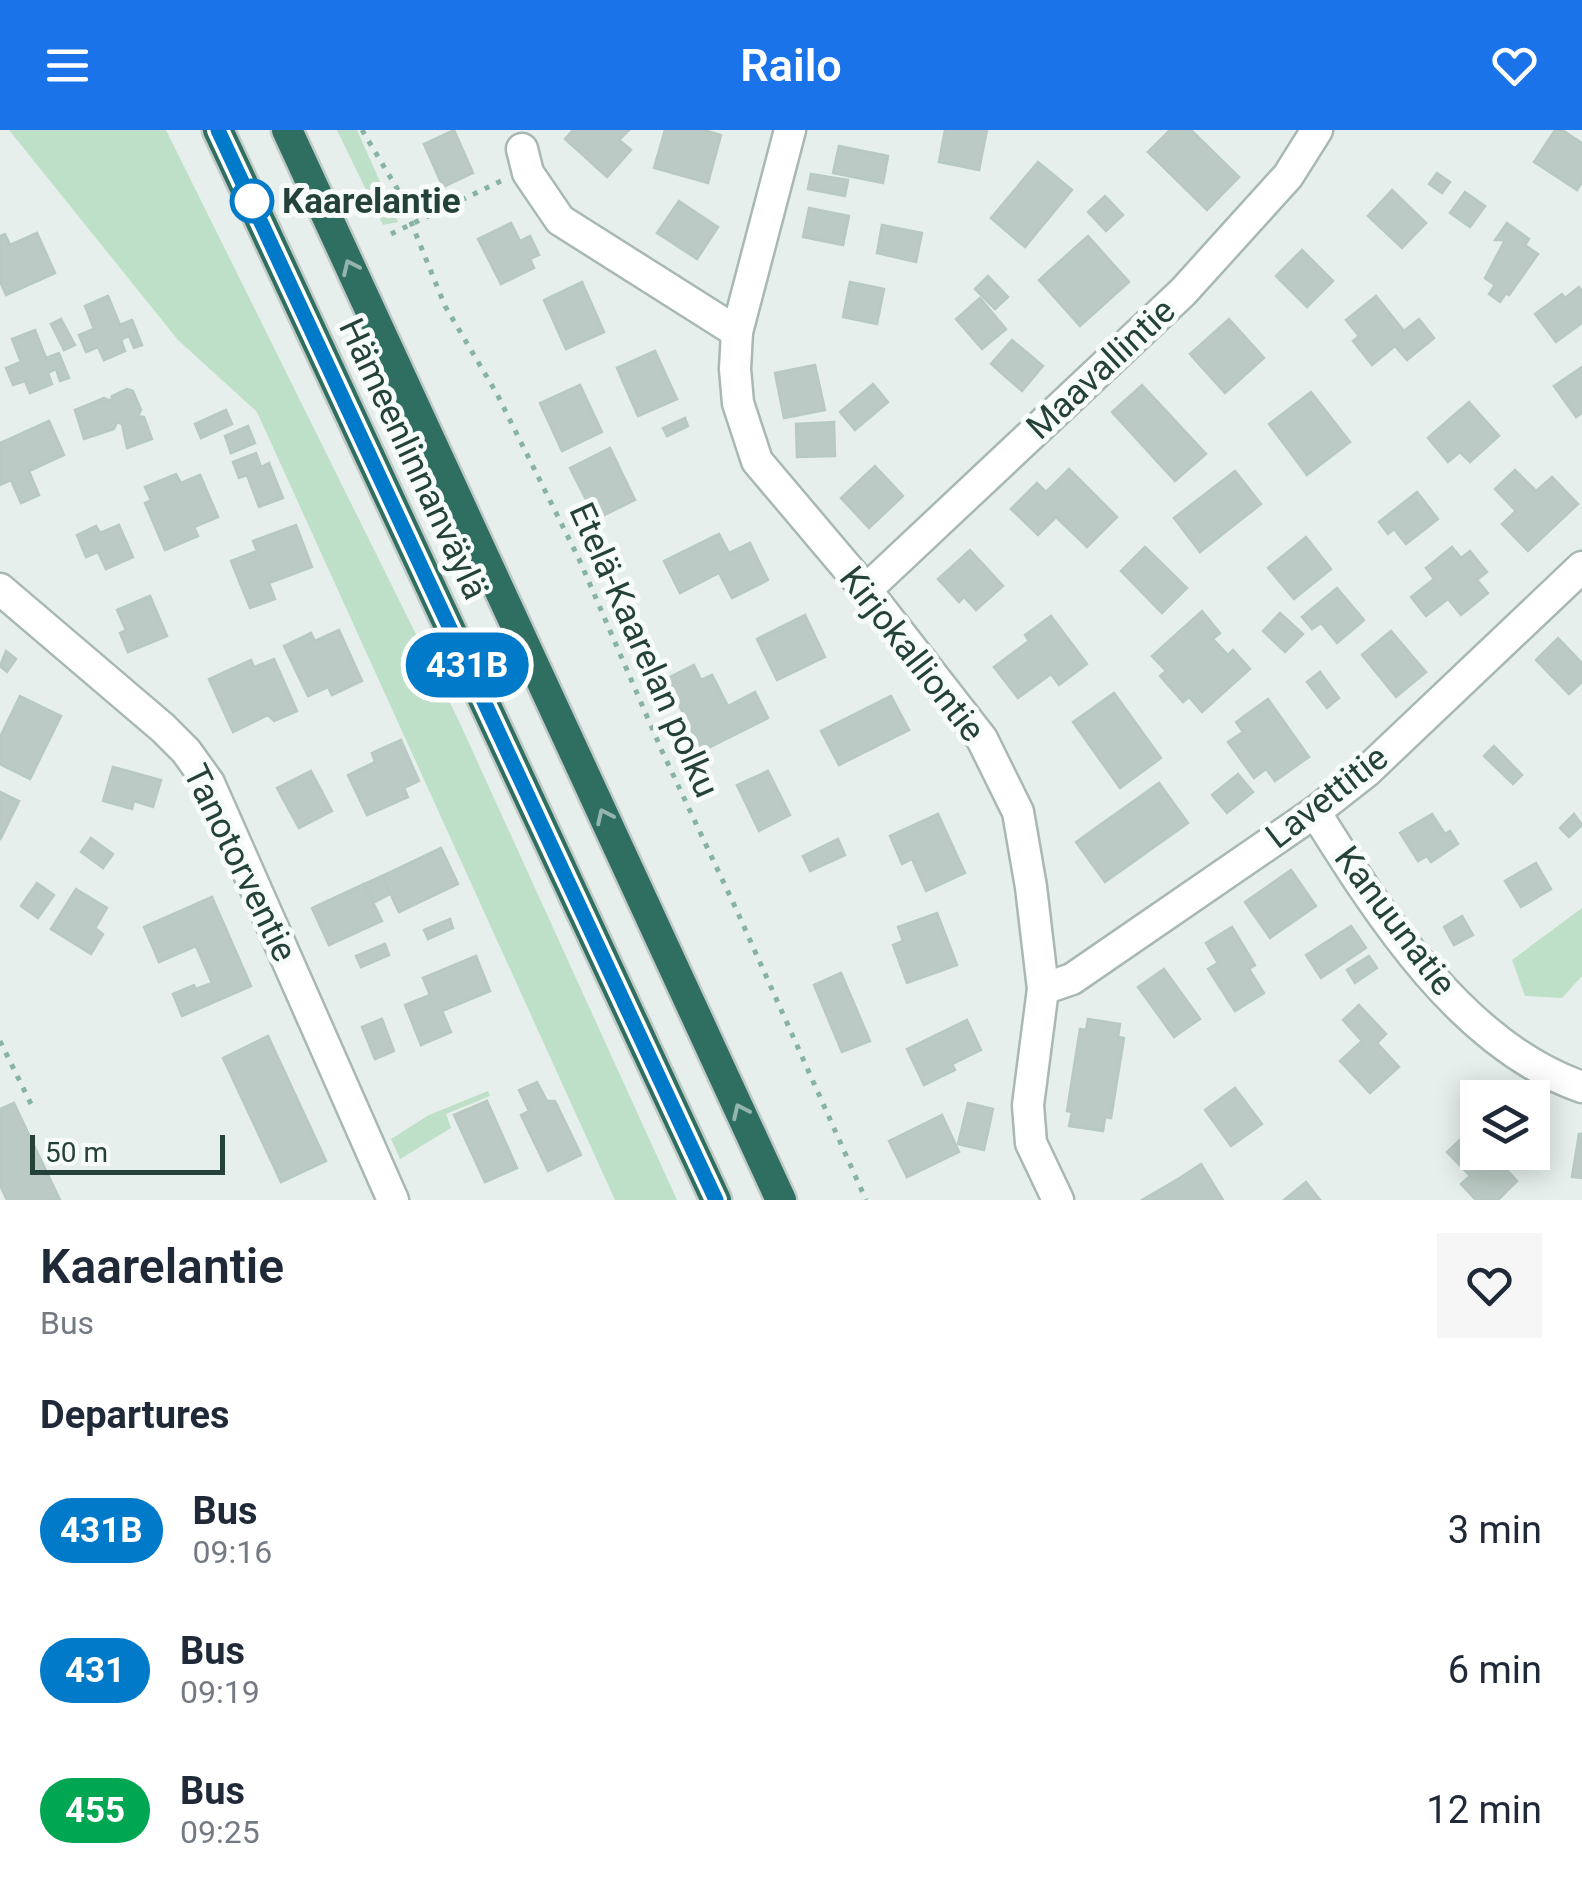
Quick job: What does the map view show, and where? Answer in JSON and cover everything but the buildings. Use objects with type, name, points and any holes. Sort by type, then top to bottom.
[{"type":"highway","name":"Hämeenlinnanväylä","points":[[218,130],[716,1200]]},
{"type":"highway","name":"Hämeenlinnanväylä","points":[[287,130],[781,1200]]},
{"type":"street","name":"Kirjokalliontie","points":[[790,130],[737,332],[738,403],[758,462],[866,590],[982,739],[1018,812],[1042,988],[1028,1104],[1031,1143],[1058,1200]]},
{"type":"street","name":"Maavallintie","points":[[866,590],[1183,292],[1288,176],[1317,130]]},
{"type":"street","points":[[525,161],[560,220],[737,332]]},
{"type":"street","name":"Lavettitie","points":[[1042,988],[1072,980],[1316,812],[1366,772],[1582,567]]},
{"type":"street","name":"Tanotorventie","points":[[0,589],[163,728],[209,783],[393,1200]]},
{"type":"street","name":"Kanuunatie","points":[[1316,812],[1368,896],[1439,987],[1505,1045],[1553,1076],[1582,1087]]},
{"type":"path","name":"Etelä-Kaarelan polku","points":[[362,130],[398,190],[445,306],[497,394],[610,626],[662,752],[866,1200]]},
{"type":"path","points":[[391,234],[513,176],[525,161]]},
{"type":"path","points":[[0,1041],[33,1108]]},
{"type":"green space","points":[[9,130],[166,130],[458,719],[677,1200],[615,1200],[257,412],[178,340]]},
{"type":"green space","points":[[337,130],[357,130],[398,222],[383,225]]},
{"type":"green space","points":[[1582,908],[1582,976],[1562,998],[1525,996],[1512,960]]},
{"type":"green space","points":[[488,1091],[490,1096],[446,1114],[451,1128],[400,1159],[391,1139],[429,1115]]},
{"type":"bus line","name":"431B","points":[[218,130],[716,1200]]},
{"type":"place","name":"Kaarelantie","points":[[252,201]]}]
